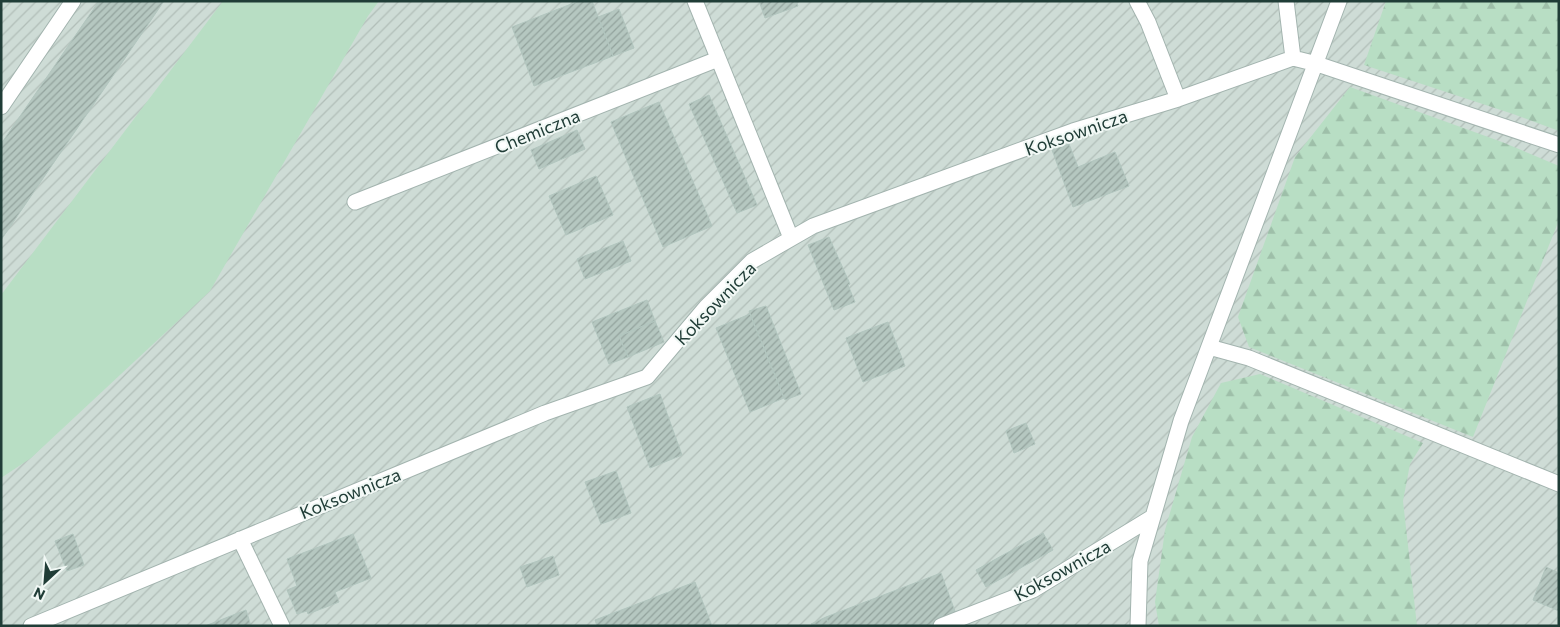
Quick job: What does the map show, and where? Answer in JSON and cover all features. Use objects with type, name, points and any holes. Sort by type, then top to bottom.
[{"type":"lane","points":[[1,107],[73,1]]},
{"type":"lane","points":[[695,1],[791,238]]},
{"type":"lane","points":[[1286,1],[1293,58],[1317,64],[1559,145]]},
{"type":"lane","points":[[1138,626],[1140,561],[1151,518],[1181,421],[1317,64],[1339,1]]},
{"type":"lane","points":[[1143,3],[1148,22],[1178,99]]},
{"type":"lane","name":"Koksownicza","points":[[31,626],[545,413],[647,377],[706,307],[752,261],[814,226],[1073,131],[1178,99],[1293,58]]},
{"type":"lane","name":"Chemiczna","points":[[355,202],[718,59]]},
{"type":"lane","points":[[1209,347],[1249,358],[1559,484]]},
{"type":"lane","name":"Koksownicza","points":[[941,626],[1033,590],[1151,518]]},
{"type":"lane","points":[[240,539],[282,626]]},
{"type":"shaded area","points":[[1,1],[1559,1],[1559,626],[1,626]]},
{"type":"green space","points":[[223,1],[379,1],[368,16],[210,291],[31,458],[1,478],[1,295]]},
{"type":"green space","points":[[1386,1],[1559,1],[1559,131],[1364,65]]},
{"type":"green space","points":[[1350,87],[1502,142],[1559,166],[1559,220],[1473,437],[1249,347],[1238,317],[1295,157]]},
{"type":"green space","points":[[1260,374],[1423,443],[1410,464],[1403,501],[1417,626],[1159,626],[1155,602],[1165,530],[1192,437],[1221,383]]},
{"type":"building","points":[[99,1],[164,1],[1,240],[1,144]]},
{"type":"building","points":[[579,1],[592,1],[613,56],[534,86],[512,27]]},
{"type":"building","points":[[759,1],[796,1],[798,6],[765,18]]},
{"type":"building","points":[[619,9],[634,48],[613,56],[598,17]]},
{"type":"building","points":[[709,95],[757,205],[737,213],[689,104]]},
{"type":"building","points":[[659,102],[712,226],[663,247],[611,122]]},
{"type":"building","points":[[577,130],[585,149],[539,169],[531,150]]},
{"type":"building","points":[[1069,144],[1078,167],[1115,152],[1129,186],[1073,207],[1052,150]]},
{"type":"building","points":[[596,176],[613,215],[566,235],[549,196]]},
{"type":"building","points":[[829,237],[850,284],[848,285],[855,302],[834,310],[808,245]]},
{"type":"building","points":[[623,241],[631,261],[585,279],[577,259]]},
{"type":"building","points":[[647,300],[655,321],[619,336],[628,357],[609,364],[592,322]]},
{"type":"building","points":[[766,306],[801,394],[785,400],[749,311]]},
{"type":"building","points":[[750,314],[784,398],[750,412],[716,328]]},
{"type":"building","points":[[655,321],[664,342],[628,357],[619,336]]},
{"type":"building","points":[[888,322],[905,366],[863,382],[846,338]]},
{"type":"building","points":[[660,394],[682,455],[650,468],[627,407]]},
{"type":"building","points":[[1026,423],[1035,444],[1014,453],[1006,431]]},
{"type":"building","points":[[616,471],[631,513],[601,524],[585,482]]},
{"type":"building","points":[[1043,533],[1053,550],[986,587],[976,570]]},
{"type":"building","points":[[73,534],[84,565],[67,571],[55,541]]},
{"type":"building","points":[[353,534],[371,578],[335,592],[339,602],[308,614],[307,611],[297,614],[287,590],[297,586],[287,559]]},
{"type":"building","points":[[553,556],[559,575],[527,587],[520,567]]},
{"type":"building","points":[[1546,567],[1559,573],[1559,611],[1533,600]]},
{"type":"building","points":[[941,573],[956,614],[926,626],[829,626],[826,617]]},
{"type":"building","points":[[695,582],[712,626],[597,626],[595,620]]},
{"type":"building","points":[[246,610],[251,626],[205,626]]},
{"type":"building","points":[[826,617],[829,626],[811,624]]}]
